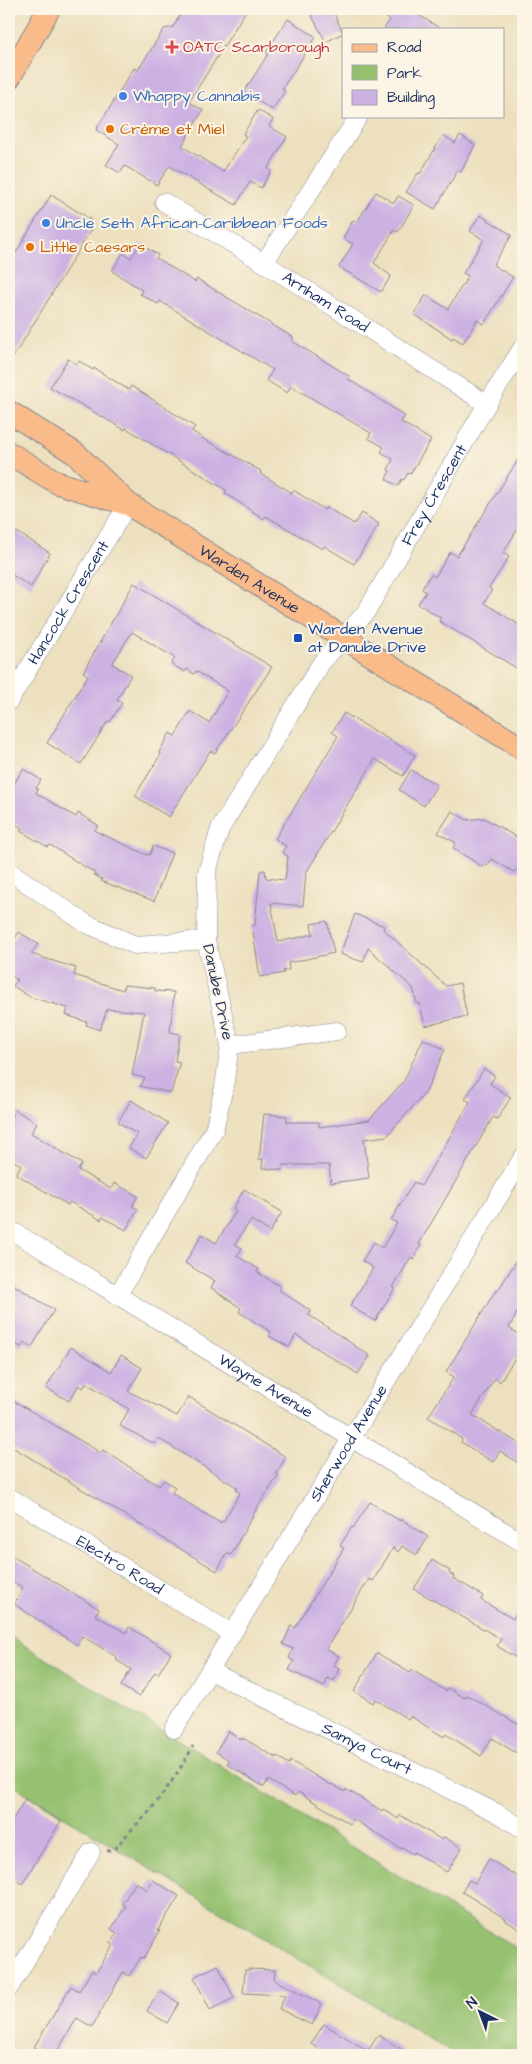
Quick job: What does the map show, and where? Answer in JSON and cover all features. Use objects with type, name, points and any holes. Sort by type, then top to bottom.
[{"type":"main road","points":[[9,78],[50,9]]},
{"type":"main road","name":"Warden Avenue","points":[[9,412],[76,454],[128,504],[523,749]]},
{"type":"main road","name":"Warden Avenue","points":[[9,453],[58,484],[128,504]]},
{"type":"street","points":[[264,263],[358,118]]},
{"type":"street","name":"Arnham Road","points":[[164,202],[487,404]]},
{"type":"street","name":"Frey Crescent","points":[[342,638],[366,612],[487,404],[523,347]]},
{"type":"street","name":"Hancock Crescent","points":[[9,700],[128,504]]},
{"type":"street","name":"Danube Drive","points":[[118,1295],[214,1130],[224,1087],[230,1045],[206,940],[208,872],[220,829],[322,662],[342,638]]},
{"type":"street","points":[[9,872],[85,923],[135,945],[206,940]]},
{"type":"street","points":[[230,1045],[337,1031]]},
{"type":"street","name":"Sherwood Avenue","points":[[174,1729],[523,1157]]},
{"type":"street","name":"Wayne Avenue","points":[[9,1230],[523,1544]]},
{"type":"street","name":"Electro Road","points":[[9,1497],[231,1633]]},
{"type":"street","name":"Samya Court","points":[[210,1670],[495,1812],[523,1829]]},
{"type":"street","points":[[9,1988],[91,1852]]},
{"type":"path","points":[[91,1852],[114,1850],[125,1835],[149,1812],[187,1758],[193,1746]]},
{"type":"green space","points":[[9,1636],[523,1952],[523,2055],[456,2055],[9,1783]]},
{"type":"building","points":[[184,9],[247,9],[189,102],[203,110],[182,146],[223,172],[246,136],[243,134],[258,110],[273,119],[269,126],[287,137],[268,168],[271,171],[261,188],[250,182],[236,205],[169,166],[157,185],[125,166],[120,173],[106,165],[119,144],[96,130],[134,68],[138,70],[164,29],[173,27]]},
{"type":"building","points":[[308,9],[332,9],[342,34],[326,42]]},
{"type":"building","points":[[372,9],[409,9],[439,28],[385,28],[390,20]]},
{"type":"building","points":[[288,19],[316,37],[282,89],[285,91],[272,110],[244,92],[268,54],[266,52]]},
{"type":"building","points":[[443,135],[455,143],[460,135],[475,145],[461,172],[458,170],[435,209],[406,192],[418,173],[420,174]]},
{"type":"building","points":[[376,192],[394,203],[398,196],[414,205],[398,232],[394,230],[374,263],[391,276],[381,292],[339,267],[353,244],[343,238],[353,220],[357,222]]},
{"type":"building","points":[[51,195],[90,219],[92,228],[9,364],[9,264]]},
{"type":"building","points":[[480,215],[512,235],[493,265],[513,277],[484,324],[477,320],[463,343],[453,337],[452,339],[414,314],[426,295],[448,309],[468,276],[463,273],[484,240],[470,231]]},
{"type":"building","points":[[140,244],[158,255],[156,258],[195,282],[197,279],[294,338],[292,341],[349,376],[348,379],[405,416],[401,422],[431,440],[410,474],[408,473],[404,480],[402,479],[398,486],[386,479],[393,459],[381,452],[384,447],[368,438],[371,433],[291,386],[287,393],[266,380],[273,370],[160,301],[158,304],[140,294],[142,290],[112,271],[123,253],[131,258]]},
{"type":"building","points":[[68,359],[77,364],[79,361],[93,370],[94,368],[129,390],[131,386],[195,427],[192,431],[202,438],[261,471],[260,473],[292,493],[293,490],[325,510],[326,507],[354,524],[362,513],[379,524],[354,564],[324,546],[322,549],[266,516],[264,519],[225,493],[226,490],[126,428],[125,430],[50,387]]},
{"type":"building","points":[[523,452],[523,520],[503,553],[509,557],[489,588],[492,590],[484,603],[523,627],[523,672],[439,621],[441,618],[418,604],[426,592],[422,589],[431,574],[435,577],[450,552],[457,556]]},
{"type":"building","points":[[9,527],[50,553],[31,587],[9,573]]},
{"type":"building","points":[[134,583],[272,667],[215,753],[210,751],[169,817],[135,796],[161,754],[159,752],[170,733],[175,736],[190,711],[209,723],[228,691],[196,671],[194,674],[187,669],[185,672],[171,664],[175,658],[132,632],[112,664],[131,675],[117,700],[122,703],[110,722],[108,721],[81,764],[47,743],[88,675],[83,672]]},
{"type":"building","points":[[344,713],[415,755],[403,776],[375,759],[306,873],[303,906],[271,903],[278,942],[313,934],[311,924],[327,921],[334,953],[288,963],[289,970],[283,971],[284,973],[260,977],[252,926],[255,925],[260,871],[265,870],[266,878],[285,880],[288,856],[282,852],[286,846],[275,839],[338,736],[332,732]]},
{"type":"building","points":[[23,769],[41,780],[36,788],[38,789],[36,793],[76,817],[78,813],[98,825],[95,831],[147,855],[150,854],[153,846],[172,853],[154,901],[101,881],[102,879],[94,875],[95,873],[50,845],[48,847],[20,831],[22,828],[9,820],[9,792]]},
{"type":"building","points":[[411,770],[437,785],[424,806],[399,790]]},
{"type":"building","points":[[452,811],[467,820],[484,818],[523,841],[523,874],[516,870],[514,872],[492,859],[487,866],[485,864],[483,867],[453,848],[456,843],[438,833]]},
{"type":"building","points":[[355,914],[384,926],[383,929],[446,986],[460,983],[467,1016],[425,1026],[420,1003],[417,1004],[413,988],[368,948],[363,962],[340,954]]},
{"type":"building","points":[[19,932],[38,944],[31,954],[76,968],[74,975],[123,990],[124,985],[155,988],[155,991],[174,992],[170,1032],[180,1034],[175,1061],[180,1062],[171,1093],[140,1086],[145,1078],[132,1075],[144,1012],[107,1009],[100,1030],[86,1025],[87,1022],[66,1015],[68,1008],[30,997],[13,986],[17,980],[9,975],[9,948]]},
{"type":"building","points":[[423,1039],[445,1049],[426,1092],[387,1136],[364,1139],[369,1178],[331,1183],[329,1165],[283,1165],[282,1170],[262,1168],[263,1159],[259,1159],[264,1114],[287,1116],[287,1122],[319,1122],[319,1127],[369,1120],[404,1081]]},
{"type":"building","points":[[484,1069],[495,1076],[490,1084],[511,1097],[497,1119],[493,1117],[419,1244],[421,1245],[413,1259],[411,1257],[375,1321],[350,1306],[373,1268],[362,1261],[374,1242],[382,1248],[397,1223],[391,1220],[414,1182],[421,1186],[470,1102],[465,1099]]},
{"type":"building","points":[[131,1100],[168,1123],[146,1158],[129,1148],[137,1134],[118,1122]]},
{"type":"building","points":[[15,1110],[37,1123],[31,1133],[82,1164],[78,1170],[111,1189],[114,1183],[138,1196],[132,1206],[138,1209],[126,1230],[102,1217],[101,1220],[70,1202],[68,1205],[16,1174],[21,1165],[9,1158],[9,1120]]},
{"type":"building","points":[[244,1189],[282,1212],[270,1232],[251,1220],[235,1244],[242,1248],[237,1256],[259,1269],[257,1272],[281,1287],[279,1290],[311,1311],[309,1315],[370,1356],[358,1374],[296,1335],[289,1347],[269,1336],[271,1332],[239,1312],[241,1308],[211,1288],[215,1281],[185,1263],[202,1234],[216,1243],[236,1211],[233,1209]]},
{"type":"building","points":[[523,1250],[523,1302],[509,1328],[523,1337],[523,1345],[500,1382],[495,1378],[472,1415],[523,1446],[523,1466],[500,1451],[493,1462],[461,1442],[462,1439],[428,1417],[454,1377],[446,1372]]},
{"type":"building","points":[[9,1282],[54,1310],[32,1347],[24,1342],[21,1347],[9,1340]]},
{"type":"building","points":[[71,1347],[111,1372],[121,1355],[142,1368],[128,1391],[177,1416],[189,1397],[286,1457],[276,1474],[279,1475],[258,1506],[231,1555],[227,1553],[217,1571],[9,1445],[9,1398],[101,1453],[103,1450],[159,1486],[164,1480],[175,1487],[172,1493],[220,1523],[221,1521],[223,1522],[240,1493],[236,1490],[238,1488],[158,1438],[155,1444],[120,1426],[129,1409],[86,1383],[83,1388],[79,1385],[69,1401],[46,1388]]},
{"type":"building","points":[[370,1502],[428,1537],[417,1555],[402,1546],[398,1552],[393,1548],[373,1581],[369,1579],[326,1649],[339,1656],[334,1665],[339,1668],[334,1681],[328,1678],[324,1687],[289,1670],[294,1661],[289,1658],[293,1649],[283,1644],[291,1626],[295,1628],[344,1548],[340,1546]]},
{"type":"building","points":[[9,1554],[99,1609],[95,1615],[126,1633],[129,1627],[171,1653],[158,1674],[155,1672],[139,1697],[121,1686],[131,1669],[116,1660],[117,1657],[82,1636],[77,1645],[14,1604],[23,1588],[9,1579]]},
{"type":"building","points":[[432,1560],[450,1571],[449,1573],[454,1576],[453,1578],[483,1596],[481,1600],[513,1619],[523,1603],[523,1650],[518,1659],[497,1646],[501,1639],[414,1589]]},
{"type":"building","points":[[377,1653],[410,1673],[412,1670],[446,1691],[448,1688],[465,1698],[467,1695],[523,1727],[523,1757],[492,1738],[481,1756],[446,1734],[444,1737],[410,1716],[408,1719],[375,1699],[373,1703],[354,1691]]},
{"type":"building","points":[[228,1731],[276,1758],[277,1756],[289,1764],[291,1761],[345,1792],[346,1789],[398,1819],[400,1815],[442,1840],[444,1837],[462,1848],[447,1872],[414,1852],[413,1854],[402,1847],[401,1849],[353,1819],[350,1824],[298,1792],[295,1796],[268,1780],[264,1787],[227,1764],[229,1760],[216,1752]]},
{"type":"building","points":[[25,1799],[61,1821],[22,1884],[9,1876],[9,1826]]},
{"type":"building","points":[[489,1859],[523,1880],[523,1932],[506,1919],[462,1892],[469,1880],[475,1883]]},
{"type":"building","points":[[153,1880],[179,1896],[158,1930],[160,1931],[144,1958],[141,1957],[129,1976],[123,1972],[92,2027],[77,2018],[55,2055],[49,2055],[34,2047],[71,1986],[79,1991],[92,1970],[96,1973],[113,1945],[110,1943],[117,1933],[111,1929],[126,1906],[122,1904],[136,1882],[147,1890]]},
{"type":"building","points":[[218,1965],[234,1998],[210,2010],[194,1977]]},
{"type":"building","points":[[245,1970],[275,1970],[274,1980],[322,2004],[312,2025],[279,2009],[285,1995],[243,1993]]},
{"type":"building","points":[[159,1991],[179,2003],[167,2023],[147,2011]]},
{"type":"building","points":[[324,2024],[368,2051],[378,2035],[411,2055],[328,2055],[311,2044]]},
{"type":"place","name":"OATC Scarborough","points":[[172,47]]},
{"type":"place","name":"Whappy Cannabis","points":[[123,96]]},
{"type":"place","name":"Crème et Miel","points":[[110,129]]},
{"type":"place","name":"Uncle Seth African-Caribbean Foods","points":[[46,223]]},
{"type":"place","name":"Little Caesars","points":[[30,247]]},
{"type":"place","name":"Warden Avenue at Danube Drive","points":[[298,638]]}]
